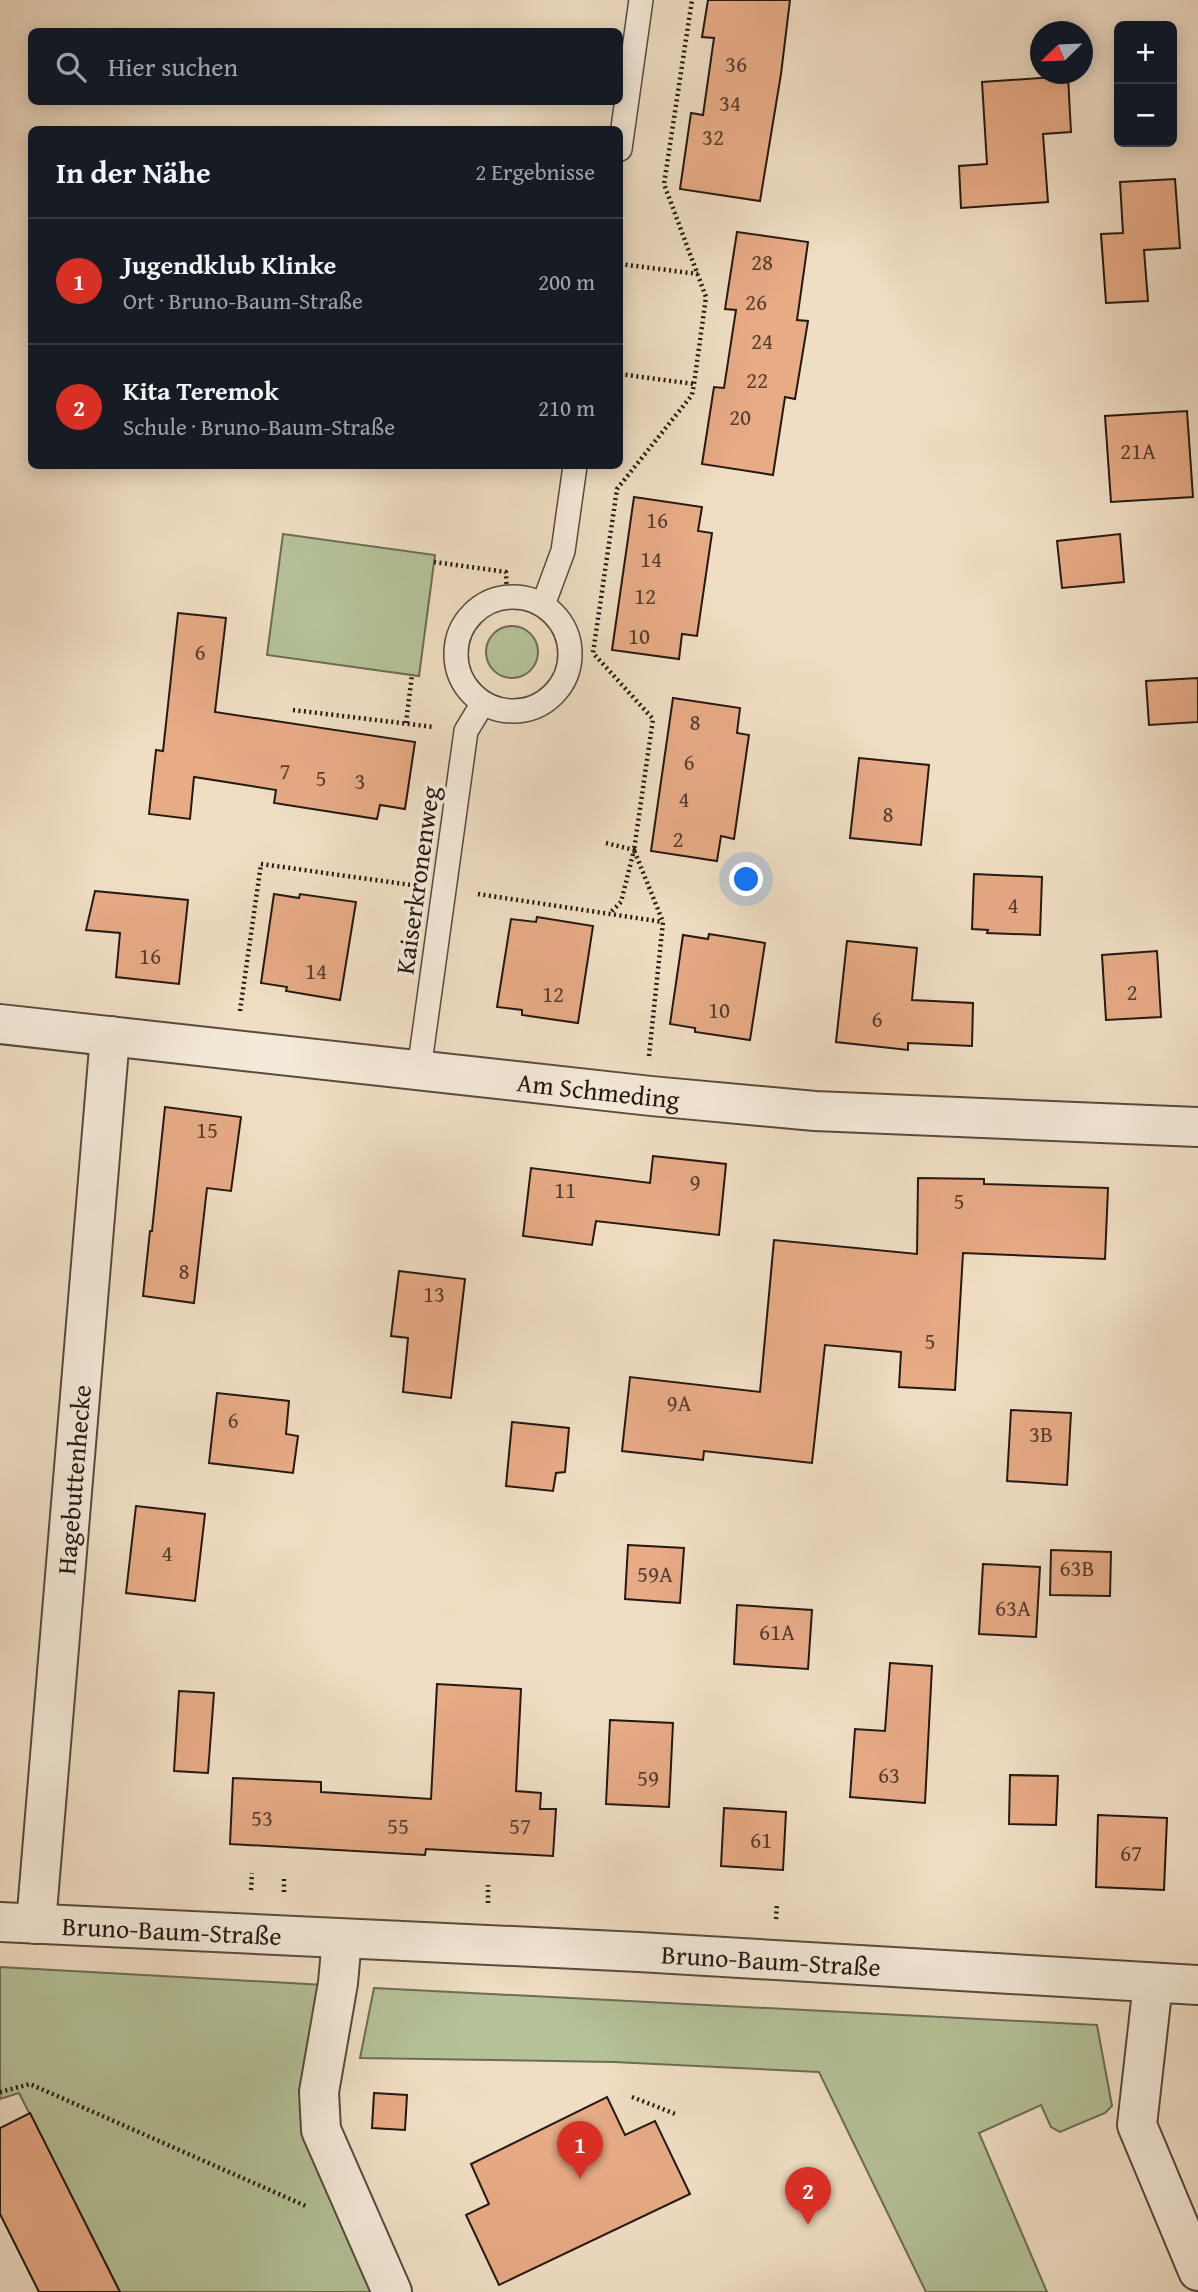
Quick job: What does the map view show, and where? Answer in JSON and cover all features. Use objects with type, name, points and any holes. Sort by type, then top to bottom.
[{"type":"street","name":"Am Schmeding","points":[[0,1024],[645,1095],[815,1111],[1198,1127]]},
{"type":"street","name":"Hagebuttenhecke","points":[[18,1923],[110,1036]]},
{"type":"street","name":"Bruno-Baum-Straße","points":[[18,1923],[663,1953],[1198,1985]]},
{"type":"street","points":[[342,1939],[338,1983],[319,2092],[321,2130],[392,2292]]},
{"type":"street","points":[[1153,1983],[1137,2125],[1198,2271]]},
{"type":"lane","points":[[623,127],[640,0]]},
{"type":"lane","points":[[543,605],[563,551],[575,469]]},
{"type":"lane","points":[[522,597],[543,605],[560,620],[568,641],[569,663],[562,684],[547,700],[527,709],[504,710],[483,703],[466,687],[458,667],[456,645],[464,624],[479,607],[500,598],[522,597]]},
{"type":"lane","name":"Kaiserkronenweg","points":[[419,1070],[466,731],[483,703]]},
{"type":"path","points":[[609,914],[621,902],[634,850],[653,719],[593,653],[617,489],[692,395],[706,297],[664,184],[691,0]]},
{"type":"path","points":[[623,264],[698,274]]},
{"type":"path","points":[[623,374],[694,384]]},
{"type":"path","points":[[434,562],[506,572],[507,598]]},
{"type":"path","points":[[406,723],[412,675]]},
{"type":"path","points":[[293,710],[466,731]]},
{"type":"path","points":[[606,843],[634,850]]},
{"type":"path","points":[[634,850],[663,922],[645,1095]]},
{"type":"path","points":[[235,1050],[261,864],[663,922]]},
{"type":"path","points":[[251,1890],[252,1873]]},
{"type":"path","points":[[284,1876],[284,1892]]},
{"type":"path","points":[[488,1885],[488,1903]]},
{"type":"path","points":[[776,1920],[777,1903]]},
{"type":"path","points":[[0,2092],[30,2084],[327,2215],[356,2210]]},
{"type":"path","points":[[632,2097],[678,2115]]},
{"type":"green space","points":[[283,534],[435,555],[419,676],[267,655]]},
{"type":"green space","points":[[512,626],[531,633],[538,652],[531,671],[512,678],[493,671],[486,652],[493,633]]},
{"type":"green space","points":[[0,1967],[324,1985],[307,2090],[379,2292],[120,2292],[19,2093],[0,2099]]},
{"type":"green space","points":[[374,1988],[1097,2025],[1112,2106],[1105,2113],[1060,2132],[1051,2127],[1041,2105],[979,2133],[1047,2292],[926,2292],[819,2072],[614,2062],[360,2058]]},
{"type":"building","points":[[708,0],[790,0],[760,201],[680,189],[691,113],[703,115],[714,38],[702,37]]},
{"type":"building","points":[[1030,79],[1030,84],[1068,84],[1071,132],[1043,134],[1048,202],[961,208],[959,166],[987,164],[982,82]]},
{"type":"building","points":[[1175,179],[1180,248],[1144,250],[1148,301],[1106,303],[1101,234],[1123,233],[1120,182]]},
{"type":"building","points":[[737,232],[808,242],[797,320],[808,321],[795,399],[785,397],[773,475],[702,464],[714,387],[724,388],[736,310],[725,309]]},
{"type":"building","points":[[1187,411],[1193,497],[1111,502],[1105,416]]},
{"type":"building","points":[[634,497],[702,507],[698,531],[712,533],[697,636],[682,634],[679,659],[612,650]]},
{"type":"building","points":[[1120,534],[1124,582],[1062,588],[1057,541]]},
{"type":"building","points":[[178,613],[226,618],[215,712],[415,742],[405,809],[380,805],[377,819],[274,803],[276,790],[194,777],[190,819],[149,814],[156,750],[163,751]]},
{"type":"building","points":[[1198,678],[1198,722],[1149,725],[1146,681]]},
{"type":"building","points":[[673,698],[740,708],[737,733],[749,735],[734,839],[721,836],[717,861],[651,851]]},
{"type":"building","points":[[859,758],[929,765],[921,845],[850,838]]},
{"type":"building","points":[[974,874],[1042,877],[1040,935],[987,933],[988,930],[972,929]]},
{"type":"building","points":[[95,891],[188,900],[179,984],[116,977],[120,933],[86,930]]},
{"type":"building","points":[[274,894],[299,898],[300,894],[356,902],[340,1000],[286,991],[287,987],[261,983]]},
{"type":"building","points":[[537,917],[593,926],[578,1023],[522,1015],[522,1010],[497,1007],[511,919],[536,922]]},
{"type":"building","points":[[709,934],[765,943],[750,1040],[695,1032],[695,1028],[670,1024],[683,935],[708,939]]},
{"type":"building","points":[[847,941],[917,948],[912,1000],[973,1003],[972,1046],[908,1043],[908,1050],[836,1042]]},
{"type":"building","points":[[1157,951],[1161,1017],[1106,1020],[1102,955]]},
{"type":"building","points":[[165,1107],[241,1117],[231,1191],[207,1188],[194,1303],[143,1296]]},
{"type":"building","points":[[653,1156],[726,1164],[719,1235],[596,1221],[592,1245],[523,1236],[531,1168],[650,1183]]},
{"type":"building","points":[[918,1178],[984,1179],[984,1184],[1108,1188],[1105,1259],[963,1253],[955,1390],[899,1387],[901,1352],[825,1345],[812,1463],[704,1451],[703,1460],[622,1451],[630,1377],[760,1392],[774,1240],[917,1254]]},
{"type":"building","points":[[399,1271],[465,1279],[451,1398],[403,1392],[408,1338],[391,1336]]},
{"type":"building","points":[[217,1393],[289,1401],[286,1434],[298,1436],[293,1473],[209,1463]]},
{"type":"building","points":[[1011,1410],[1071,1413],[1067,1485],[1007,1481]]},
{"type":"building","points":[[512,1422],[569,1428],[565,1472],[556,1473],[553,1491],[506,1486]]},
{"type":"building","points":[[136,1506],[205,1514],[195,1601],[126,1593]]},
{"type":"building","points":[[628,1545],[684,1548],[680,1603],[625,1599]]},
{"type":"building","points":[[1051,1550],[1111,1552],[1110,1596],[1050,1595]]},
{"type":"building","points":[[983,1564],[1040,1567],[1036,1637],[979,1634]]},
{"type":"building","points":[[737,1605],[812,1610],[808,1669],[734,1664]]},
{"type":"building","points":[[890,1663],[932,1666],[925,1803],[850,1797],[855,1729],[885,1731]]},
{"type":"building","points":[[437,1684],[521,1689],[516,1791],[541,1793],[540,1809],[556,1809],[553,1856],[426,1849],[425,1855],[230,1844],[233,1778],[321,1782],[321,1792],[431,1799]]},
{"type":"building","points":[[179,1691],[214,1693],[208,1773],[174,1771]]},
{"type":"building","points":[[610,1720],[673,1723],[669,1807],[606,1804]]},
{"type":"building","points":[[1010,1775],[1058,1776],[1056,1825],[1009,1824]]},
{"type":"building","points":[[724,1808],[786,1812],[783,1870],[721,1866]]},
{"type":"building","points":[[1098,1815],[1167,1818],[1164,1890],[1096,1887]]},
{"type":"building","points":[[374,2093],[407,2095],[405,2130],[372,2128]]},
{"type":"building","points":[[607,2097],[625,2135],[655,2121],[690,2194],[499,2285],[466,2215],[489,2204],[471,2164]]},
{"type":"building","points":[[30,2113],[120,2292],[39,2292],[0,2214],[0,2128]]},
{"type":"place","name":"Jugendklub Klinke","points":[[580,2179]]},
{"type":"place","name":"Kita Teremok","points":[[808,2225]]}]
